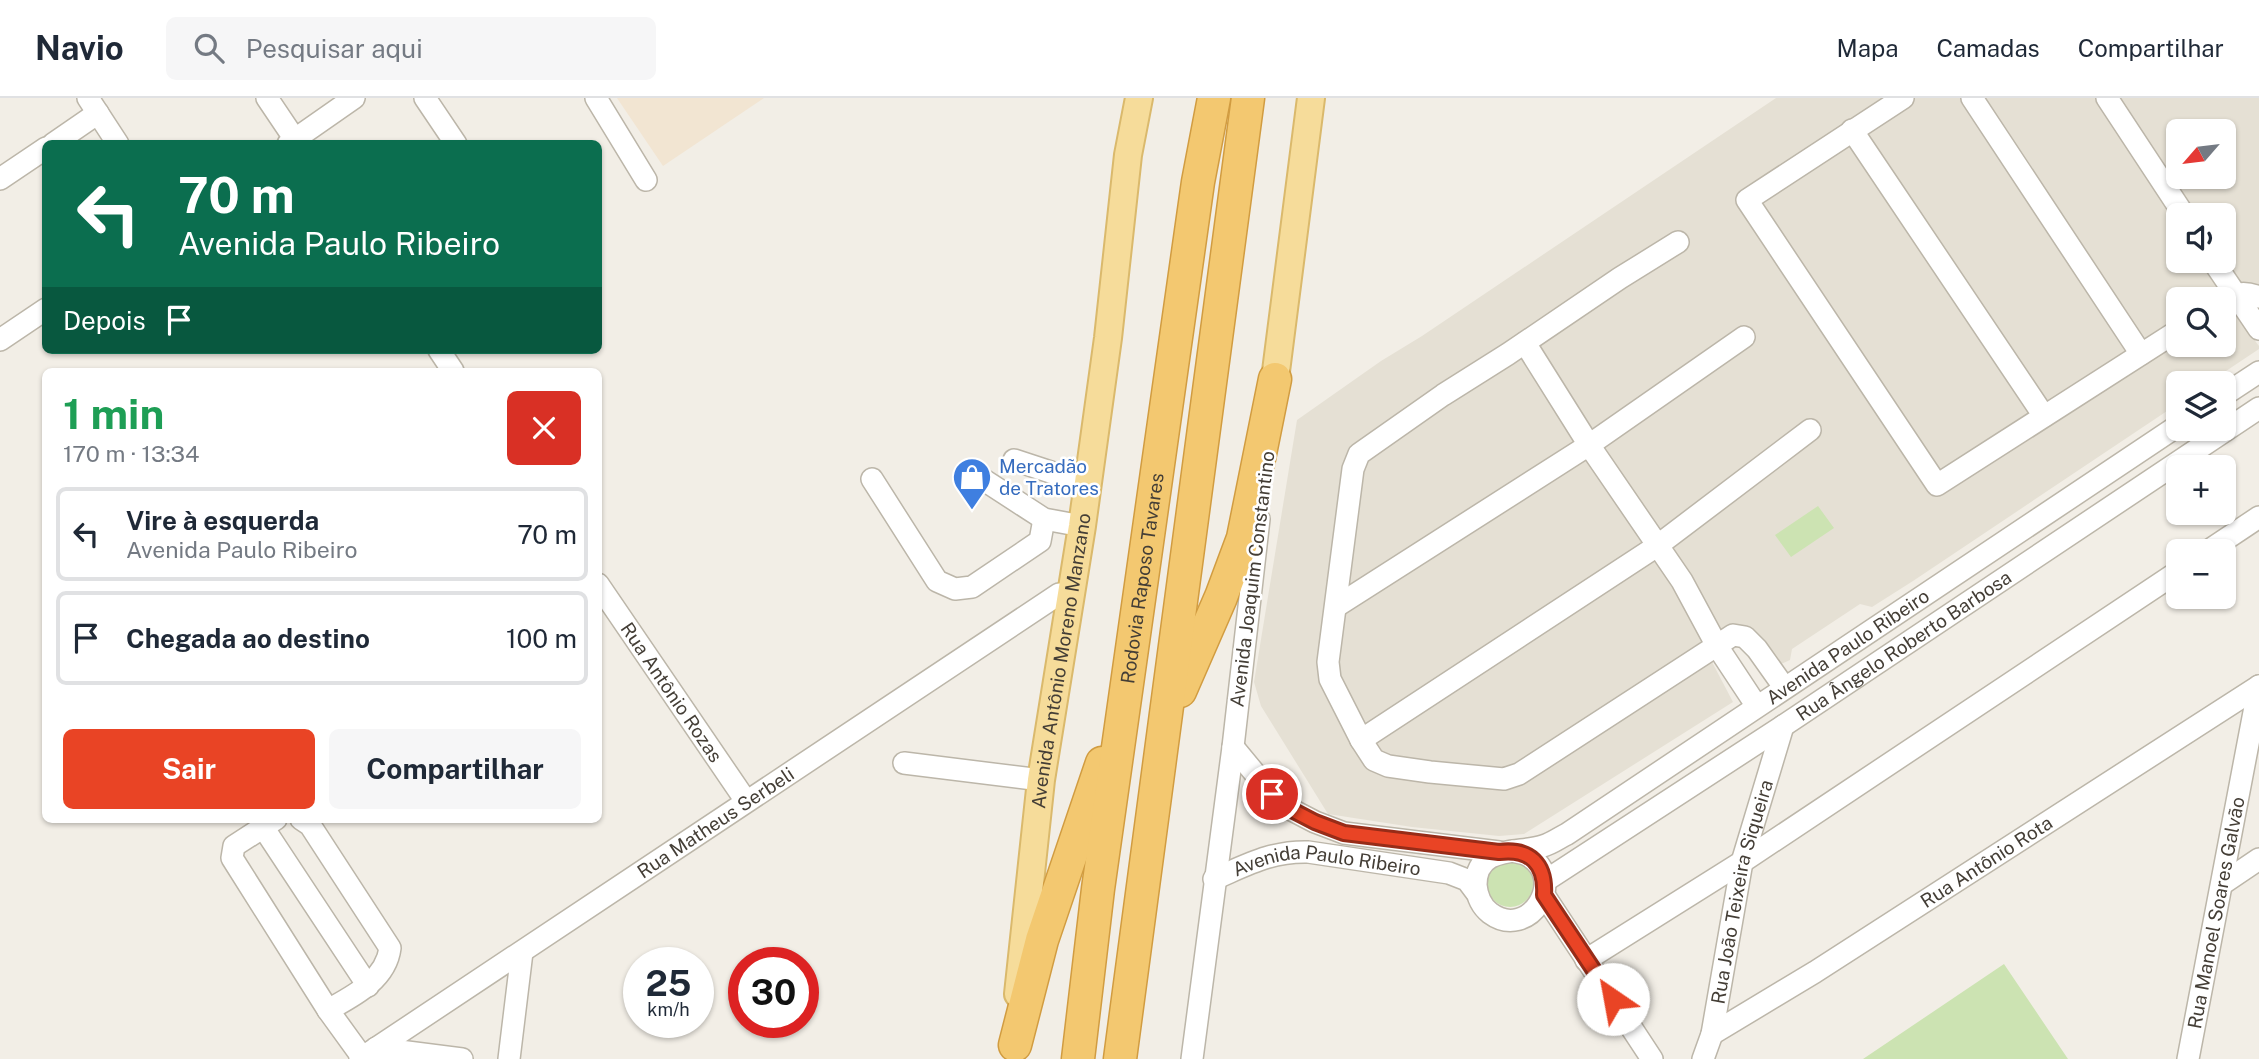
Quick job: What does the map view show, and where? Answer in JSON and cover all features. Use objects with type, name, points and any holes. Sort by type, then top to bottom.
[{"type":"highway","name":"Rodovia Raposo Tavares","points":[[1078,1059],[1098,889],[1198,181],[1214,98]]},
{"type":"highway","points":[[1120,1059],[1248,98]]},
{"type":"highway","points":[[1165,728],[1221,597],[1242,538],[1275,379]]},
{"type":"highway","points":[[1014,1052],[1042,940],[1104,756],[1148,536]]},
{"type":"highway","points":[[1130,1059],[1132,977]]},
{"type":"main road","name":"Avenida Antônio Moreno Manzano","points":[[1014,1052],[1041,779],[1082,526],[1108,338],[1128,155],[1139,98]]},
{"type":"main road","name":"Avenida Joaquim Constantino","points":[[1275,379],[1311,98]]},
{"type":"street","points":[[267,98],[293,140]]},
{"type":"street","points":[[297,140],[354,98]]},
{"type":"street","points":[[425,98],[453,140]]},
{"type":"street","points":[[596,98],[646,180]]},
{"type":"street","points":[[1903,98],[1747,200],[1937,485],[2166,338]]},
{"type":"street","points":[[1972,98],[2141,354]]},
{"type":"street","points":[[2107,98],[2175,203]]},
{"type":"street","points":[[57,140],[93,106],[115,140]]},
{"type":"street","points":[[1853,130],[2045,415]]},
{"type":"street","points":[[0,179],[42,151]]},
{"type":"street","points":[[1678,242],[1407,419],[1359,454],[1353,469],[1328,671],[1361,740],[1374,760],[1380,764],[1430,772],[1510,778],[1733,635],[1745,637],[1757,649],[1784,687]]},
{"type":"street","points":[[2236,296],[2249,293],[2259,298]]},
{"type":"street","points":[[2236,304],[2259,329]]},
{"type":"street","points":[[0,340],[42,312]]},
{"type":"street","points":[[1337,606],[1589,445],[1744,337]]},
{"type":"street","points":[[1525,342],[1589,445],[1682,581],[1717,646],[1756,705]]},
{"type":"street","points":[[2236,387],[2259,372]]},
{"type":"street","name":"Avenida Joaquim Constantino","points":[[1192,1059],[1233,747],[1275,379]]},
{"type":"street","name":"Rua Ângelo Roberto Barbosa","points":[[1545,888],[2259,408]]},
{"type":"street","points":[[1361,740],[1657,546],[1810,430]]},
{"type":"street","name":"Avenida Paulo Ribeiro","points":[[1233,747],[1272,794],[1290,809],[1344,833],[1506,851],[1544,846],[1567,834],[1756,705],[2166,434]]},
{"type":"street","points":[[1014,460],[1087,484]]},
{"type":"street","points":[[970,471],[1044,519],[1082,526]]},
{"type":"street","points":[[872,479],[937,581],[955,589],[972,587],[1040,541],[1044,519]]},
{"type":"street","points":[[2226,539],[2259,517]]},
{"type":"street","points":[[1587,960],[1742,862],[2166,580]]},
{"type":"street","name":"Rua Antônio Rozas","points":[[602,590],[746,801]]},
{"type":"street","name":"Rua Matheus Serbeli","points":[[366,1055],[1059,594],[1072,593]]},
{"type":"street","name":"Rua Manoel Soares Galvão","points":[[2188,1059],[2259,686]]},
{"type":"street","name":"Rua Antônio Rota","points":[[1712,1034],[1815,972],[2259,686]]},
{"type":"street","name":"Rua João Teixeira Siqueira","points":[[1703,1059],[1712,1034],[1742,862],[1783,726]]},
{"type":"street","points":[[904,763],[1041,779]]},
{"type":"street","points":[[368,986],[270,823],[234,846],[232,858],[328,1010],[366,1055],[463,1059]]},
{"type":"street","points":[[307,823],[390,948],[389,959],[368,986],[328,1010]]},
{"type":"street","name":"Avenida Paulo Ribeiro","points":[[1214,880],[1270,855],[1288,851],[1449,873],[1467,880],[1476,892]]},
{"type":"street","points":[[1545,888],[1538,908],[1527,916],[1514,920],[1500,919],[1480,902],[1476,892],[1476,880],[1480,868],[1489,858],[1506,851],[1527,855],[1539,866],[1545,888],[1587,960],[1652,1059]]},
{"type":"street","points":[[2222,884],[2259,859]]},
{"type":"street","points":[[509,1059],[522,952]]},
{"type":"shaded area","points":[[617,98],[764,98],[663,166]]},
{"type":"shaded area","points":[[1776,98],[2259,98],[2259,289],[2236,304],[2236,287],[2166,287],[2166,357],[2236,357],[2236,316],[2259,349],[2226,371],[2166,371],[2166,412],[1872,607],[1860,604],[1792,649],[1790,660],[1779,665],[1752,632],[1712,662],[1733,702],[1524,834],[1499,836],[1412,827],[1328,814],[1261,706],[1254,682],[1297,420],[1381,361]]},
{"type":"green space","points":[[1818,506],[1834,528],[1791,557],[1775,535]]},
{"type":"green space","points":[[1510,861],[1526,868],[1533,884],[1526,900],[1510,907],[1494,900],[1487,884],[1494,868]]},
{"type":"green space","points":[[2004,964],[2068,1059],[1863,1059]]},
{"type":"place","name":"Mercadão de Tratores","points":[[972,511]]},
{"type":"route","points":[[1272,794],[1290,809],[1344,833],[1499,852],[1512,850],[1527,855],[1539,866],[1545,881],[1544,895],[1613,999]]}]
